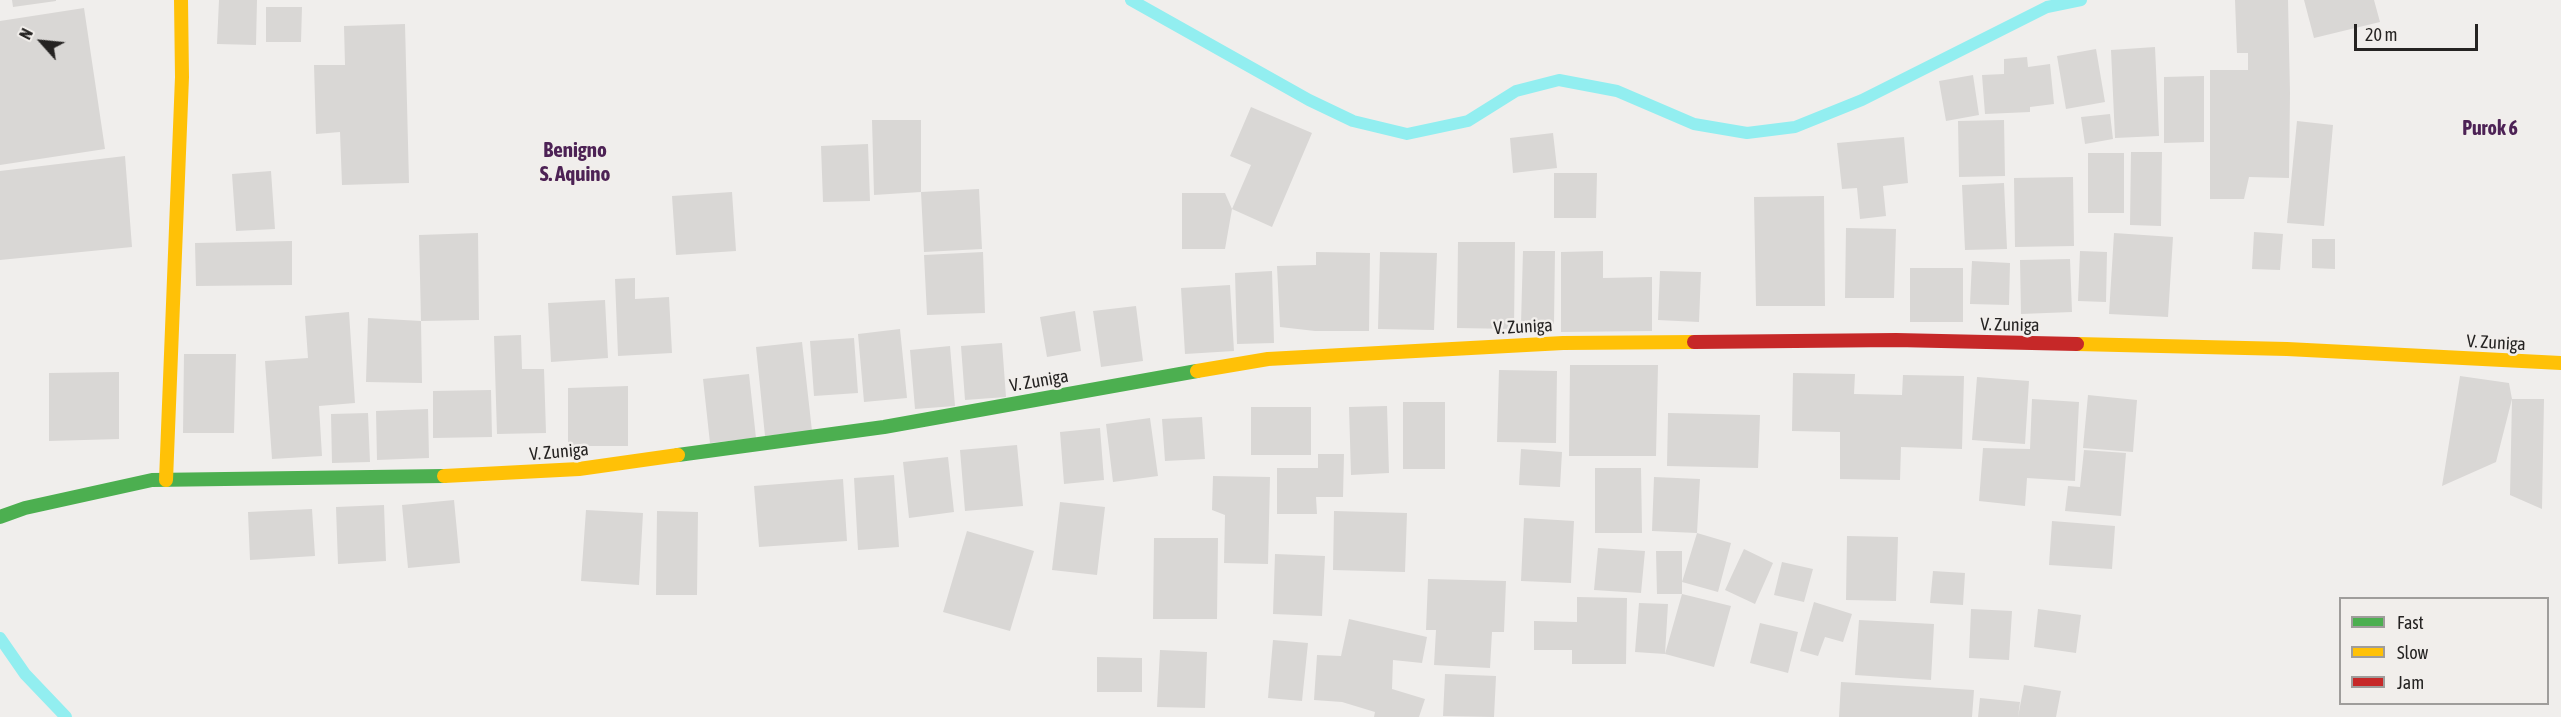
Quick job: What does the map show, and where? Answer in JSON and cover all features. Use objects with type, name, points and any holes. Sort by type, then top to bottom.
[{"type":"street","points":[[166,480],[182,77],[181,0]]},
{"type":"street","name":"V. Zuniga","points":[[0,517],[25,508],[152,480],[496,475],[579,469],[884,427],[1256,361],[1291,358],[1563,343],[1896,340],[2287,349],[2561,363]]},
{"type":"building","points":[[12,0],[56,0],[56,1],[13,7]]},
{"type":"building","points":[[219,0],[257,0],[256,45],[217,44]]},
{"type":"building","points":[[2235,0],[2288,0],[2289,178],[2249,177],[2244,199],[2210,199],[2210,70],[2248,70],[2248,53],[2237,53]]},
{"type":"building","points":[[2304,0],[2374,0],[2380,22],[2314,38]]},
{"type":"building","points":[[266,7],[302,7],[301,42],[266,42]]},
{"type":"building","points":[[84,8],[105,149],[0,165],[0,21]]},
{"type":"building","points":[[405,24],[409,183],[342,185],[340,132],[316,134],[314,65],[345,65],[344,26]]},
{"type":"building","points":[[2155,47],[2159,136],[2115,138],[2111,50]]},
{"type":"building","points":[[2096,49],[2105,102],[2066,109],[2057,56]]},
{"type":"building","points":[[2027,57],[2028,67],[2050,64],[2054,104],[2030,107],[2030,112],[1985,114],[1982,75],[2004,74],[2004,59]]},
{"type":"building","points":[[1973,75],[1979,115],[1946,121],[1939,81]]},
{"type":"building","points":[[2204,76],[2204,142],[2164,143],[2164,77]]},
{"type":"building","points":[[1251,107],[1312,133],[1272,227],[1232,209],[1251,165],[1230,156]]},
{"type":"building","points":[[2110,114],[2113,139],[2085,144],[2081,117]]},
{"type":"building","points":[[872,120],[921,120],[921,192],[874,195]]},
{"type":"building","points":[[2004,120],[2005,176],[1959,177],[1958,121]]},
{"type":"building","points":[[2297,121],[2333,125],[2324,226],[2287,223]]},
{"type":"building","points":[[1553,133],[1557,168],[1513,173],[1510,138]]},
{"type":"building","points":[[1904,137],[1908,183],[1883,186],[1886,216],[1860,219],[1857,188],[1842,189],[1837,143]]},
{"type":"building","points":[[868,144],[870,201],[823,202],[821,146]]},
{"type":"building","points":[[2131,152],[2162,152],[2161,226],[2130,225]]},
{"type":"building","points":[[2088,153],[2124,153],[2124,213],[2088,213]]},
{"type":"building","points":[[125,156],[132,247],[0,260],[0,171]]},
{"type":"building","points":[[271,171],[275,229],[236,231],[232,174]]},
{"type":"building","points":[[1554,173],[1597,173],[1596,218],[1554,218]]},
{"type":"building","points":[[2073,177],[2074,246],[2015,247],[2014,178]]},
{"type":"building","points":[[2004,183],[2007,249],[1965,250],[1962,185]]},
{"type":"building","points":[[979,189],[982,249],[924,252],[921,192]]},
{"type":"building","points":[[732,192],[736,251],[676,255],[672,196]]},
{"type":"building","points":[[1182,193],[1225,193],[1232,209],[1225,249],[1182,249]]},
{"type":"building","points":[[1824,196],[1825,306],[1756,306],[1754,197]]},
{"type":"building","points":[[1846,228],[1896,229],[1894,298],[1845,298]]},
{"type":"building","points":[[2254,232],[2283,234],[2280,270],[2252,269]]},
{"type":"building","points":[[478,233],[479,320],[421,321],[419,235]]},
{"type":"building","points":[[2114,233],[2173,237],[2168,317],[2109,314]]},
{"type":"building","points":[[2312,239],[2335,239],[2335,269],[2312,268]]},
{"type":"building","points":[[292,241],[292,285],[196,286],[195,243]]},
{"type":"building","points":[[1458,242],[1515,242],[1514,329],[1457,328]]},
{"type":"building","points":[[1523,251],[1555,251],[1554,324],[1521,324]]},
{"type":"building","points":[[1603,251],[1603,278],[1652,277],[1652,331],[1561,332],[1561,252]]},
{"type":"building","points":[[2080,251],[2107,252],[2106,302],[2078,301]]},
{"type":"building","points":[[983,252],[985,313],[927,315],[924,255]]},
{"type":"building","points":[[1316,252],[1370,253],[1369,331],[1315,331],[1280,327],[1277,266],[1316,265]]},
{"type":"building","points":[[1380,252],[1437,253],[1434,330],[1378,329]]},
{"type":"building","points":[[2070,259],[2072,312],[2021,314],[2020,260]]},
{"type":"building","points":[[1972,261],[2010,263],[2009,305],[1970,304]]},
{"type":"building","points":[[1910,268],[1963,268],[1963,322],[1910,322]]},
{"type":"building","points":[[1272,271],[1274,343],[1237,344],[1235,273]]},
{"type":"building","points":[[1660,271],[1701,272],[1699,322],[1658,320]]},
{"type":"building","points":[[635,278],[635,299],[669,297],[672,353],[618,356],[615,279]]},
{"type":"building","points":[[1230,285],[1234,351],[1185,354],[1181,288]]},
{"type":"building","points":[[605,300],[608,358],[551,362],[548,303]]},
{"type":"building","points":[[1136,306],[1143,361],[1101,367],[1093,311]]},
{"type":"building","points":[[1075,311],[1081,351],[1047,357],[1040,317]]},
{"type":"building","points":[[349,312],[355,403],[319,406],[322,456],[272,459],[265,361],[308,358],[305,316]]},
{"type":"building","points":[[368,318],[421,321],[422,383],[366,382]]},
{"type":"building","points":[[900,329],[907,398],[864,402],[858,334]]},
{"type":"building","points":[[521,335],[522,369],[544,369],[546,433],[497,434],[494,336]]},
{"type":"building","points":[[854,338],[858,393],[814,396],[810,341]]},
{"type":"building","points":[[802,342],[812,431],[765,436],[756,347]]},
{"type":"building","points":[[1002,343],[1006,397],[965,400],[961,346]]},
{"type":"building","points":[[950,346],[955,406],[915,409],[910,350]]},
{"type":"building","points":[[184,354],[236,354],[234,433],[183,433]]},
{"type":"building","points":[[1570,365],[1658,365],[1656,456],[1569,456]]},
{"type":"building","points":[[1499,370],[1557,371],[1556,443],[1497,442]]},
{"type":"building","points":[[119,372],[119,439],[49,441],[49,373]]},
{"type":"building","points":[[1793,373],[1855,374],[1854,394],[1902,395],[1903,375],[1964,376],[1962,449],[1901,447],[1900,480],[1840,479],[1840,432],[1792,431]]},
{"type":"building","points":[[749,374],[756,438],[710,443],[703,379]]},
{"type":"building","points":[[2460,376],[2509,383],[2512,399],[2496,462],[2442,486]]},
{"type":"building","points":[[1977,377],[2029,381],[2025,444],[1972,440]]},
{"type":"building","points":[[628,386],[628,446],[568,446],[568,388]]},
{"type":"building","points":[[491,390],[492,437],[433,438],[433,391]]},
{"type":"building","points":[[2088,395],[2137,400],[2133,452],[2083,448]]},
{"type":"building","points":[[2032,399],[2079,402],[2075,481],[2027,478],[2025,506],[1979,501],[1983,448],[2030,449]]},
{"type":"building","points":[[2512,399],[2544,399],[2542,509],[2510,495]]},
{"type":"building","points":[[1403,402],[1445,402],[1445,469],[1403,469]]},
{"type":"building","points":[[1387,406],[1389,473],[1351,475],[1349,407]]},
{"type":"building","points":[[1251,407],[1311,407],[1311,455],[1251,455]]},
{"type":"building","points":[[428,409],[429,458],[377,460],[376,411]]},
{"type":"building","points":[[368,413],[370,462],[332,463],[331,414]]},
{"type":"building","points":[[1668,413],[1760,415],[1758,468],[1667,466]]},
{"type":"building","points":[[1202,417],[1205,459],[1165,461],[1162,419]]},
{"type":"building","points":[[1150,418],[1158,476],[1113,482],[1106,424]]},
{"type":"building","points":[[1100,428],[1104,480],[1064,484],[1060,432]]},
{"type":"building","points":[[1017,445],[1023,506],[965,511],[960,450]]},
{"type":"building","points":[[1521,449],[1562,452],[1560,487],[1519,485]]},
{"type":"building","points":[[2084,450],[2126,453],[2121,516],[2065,511],[2068,486],[2080,487]]},
{"type":"building","points":[[1318,454],[1344,454],[1343,497],[1316,497],[1317,514],[1277,514],[1277,468],[1318,468]]},
{"type":"building","points":[[948,457],[954,512],[909,518],[903,462]]},
{"type":"building","points":[[1595,468],[1641,468],[1642,533],[1595,533]]},
{"type":"building","points":[[894,475],[899,547],[858,550],[854,478]]},
{"type":"building","points":[[1213,476],[1270,477],[1268,564],[1224,563],[1225,515],[1212,510]]},
{"type":"building","points":[[1654,477],[1700,479],[1697,533],[1652,531]]},
{"type":"building","points":[[843,479],[847,541],[759,547],[754,486]]},
{"type":"building","points":[[454,500],[460,563],[408,568],[402,505]]},
{"type":"building","points":[[1060,502],[1105,507],[1097,575],[1052,570]]},
{"type":"building","points":[[384,505],[386,561],[338,564],[336,507]]},
{"type":"building","points":[[312,509],[315,556],[250,560],[248,512]]},
{"type":"building","points":[[586,510],[643,513],[639,585],[581,581]]},
{"type":"building","points":[[657,511],[698,512],[697,595],[656,595]]},
{"type":"building","points":[[1334,511],[1407,513],[1405,572],[1333,570]]},
{"type":"building","points":[[1524,518],[1574,521],[1571,583],[1521,581]]},
{"type":"building","points":[[2052,521],[2115,526],[2112,569],[2049,565]]},
{"type":"building","points":[[967,531],[1034,551],[1010,631],[943,612]]},
{"type":"building","points":[[1697,533],[1731,543],[1718,592],[1682,582]]},
{"type":"building","points":[[1847,536],[1898,537],[1896,601],[1846,600]]},
{"type":"building","points":[[1154,538],[1218,538],[1217,619],[1153,619]]},
{"type":"building","points":[[1598,548],[1645,551],[1641,593],[1594,590]]},
{"type":"building","points":[[1744,549],[1773,563],[1755,604],[1725,590]]},
{"type":"building","points":[[1656,551],[1682,551],[1682,594],[1657,594]]},
{"type":"building","points":[[1275,554],[1325,556],[1322,616],[1273,614]]},
{"type":"building","points":[[1782,562],[1813,569],[1804,602],[1774,595]]},
{"type":"building","points":[[1933,571],[1965,573],[1963,605],[1930,603]]},
{"type":"building","points":[[1428,579],[1506,581],[1504,632],[1492,632],[1490,668],[1434,665],[1436,630],[1426,630]]},
{"type":"building","points":[[1682,594],[1731,606],[1714,667],[1665,654]]},
{"type":"building","points":[[1577,597],[1627,598],[1626,664],[1572,664],[1572,650],[1534,650],[1534,621],[1577,622]]},
{"type":"building","points":[[1814,602],[1852,614],[1843,642],[1825,637],[1818,656],[1800,651]]},
{"type":"building","points":[[1639,603],[1668,604],[1665,654],[1635,652]]},
{"type":"building","points":[[1971,609],[2012,611],[2009,660],[1969,658]]},
{"type":"building","points":[[2038,609],[2081,615],[2076,653],[2034,647]]},
{"type":"building","points":[[1349,619],[1427,637],[1422,663],[1393,660],[1392,689],[1425,699],[1419,717],[1374,717],[1375,712],[1342,702],[1314,700],[1317,655],[1341,656]]},
{"type":"building","points":[[1859,620],[1934,624],[1931,680],[1855,675]]},
{"type":"building","points":[[1760,623],[1798,632],[1788,673],[1750,663]]},
{"type":"building","points":[[1273,640],[1308,643],[1302,701],[1268,698]]},
{"type":"building","points":[[1160,650],[1207,652],[1205,708],[1157,707]]},
{"type":"building","points":[[1097,657],[1142,658],[1142,692],[1097,692]]},
{"type":"building","points":[[1445,674],[1496,676],[1494,717],[1443,716]]},
{"type":"building","points":[[1841,682],[1974,690],[1972,717],[1839,717]]},
{"type":"building","points":[[2024,685],[2061,691],[2056,717],[2018,717]]},
{"type":"building","points":[[1980,698],[2020,702],[2018,717],[1978,717]]},
{"type":"waterway","points":[[1131,0],[1309,100],[1353,121],[1407,134],[1468,121],[1516,91],[1559,80],[1617,91],[1694,124],[1747,133],[1795,127],[1862,100],[2047,7],[2081,0]]},
{"type":"waterway","points":[[0,638],[25,674],[66,717]]},
{"type":"traffic: fast","points":[[678,455],[884,427],[1197,371]]},
{"type":"traffic: fast","points":[[0,517],[25,508],[152,480],[444,476]]},
{"type":"traffic: slow","points":[[166,480],[182,77],[181,0]]},
{"type":"traffic: slow","points":[[1197,371],[1268,359],[1563,343],[1694,342]]},
{"type":"traffic: slow","points":[[2077,344],[2287,349],[2561,363]]},
{"type":"traffic: slow","points":[[444,476],[579,469],[678,455]]},
{"type":"traffic: jam","points":[[1694,342],[1896,340],[2077,344]]},
{"type":"district","name":"Purok 6","points":[[2490,129]]},
{"type":"district","name":"Benigno S. Aquino","points":[[575,162]]}]
